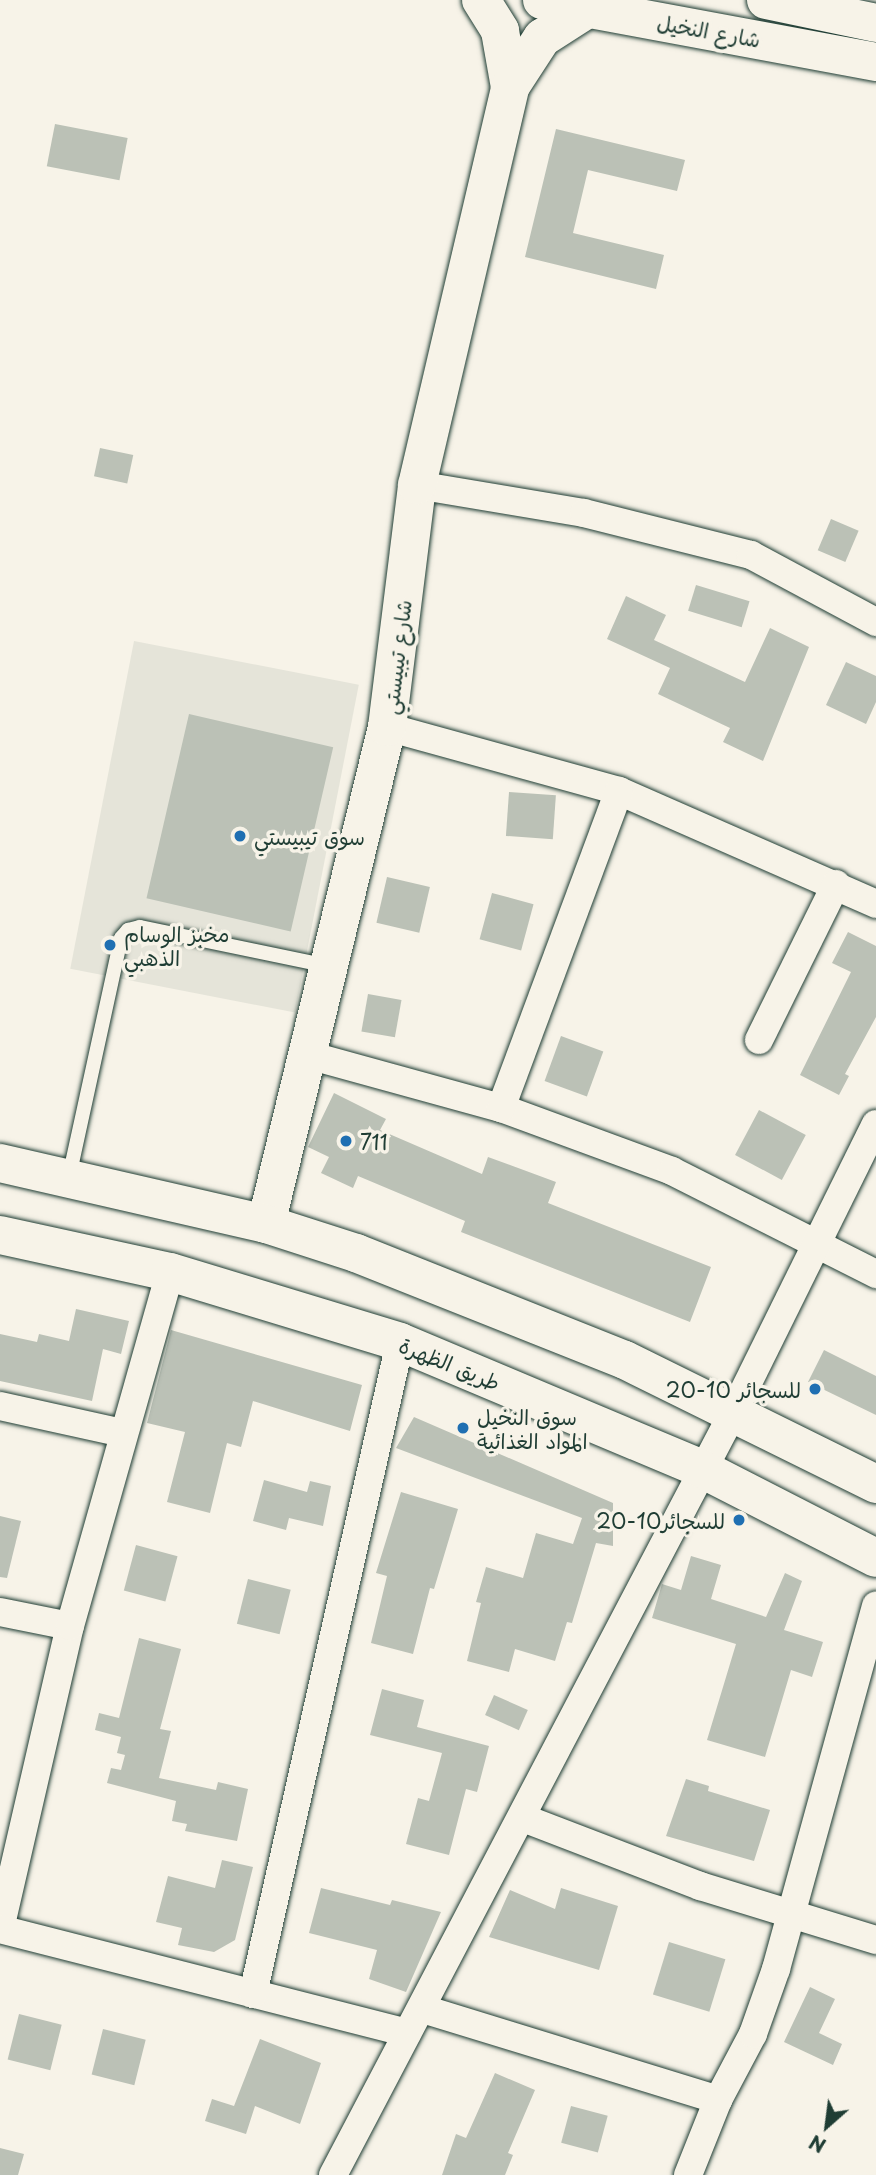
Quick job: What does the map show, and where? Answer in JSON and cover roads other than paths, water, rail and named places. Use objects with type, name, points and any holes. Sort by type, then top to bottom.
[{"type":"main road","points":[[481,0],[500,30],[510,88]]},
{"type":"main road","name":"شارع النخيل","points":[[542,0],[589,8],[751,18],[876,61]]},
{"type":"main road","name":"شارع النخيل","points":[[766,0],[876,23]]},
{"type":"main road","points":[[510,88],[542,38],[589,8]]},
{"type":"main road","name":"شارع تيبيستي","points":[[265,1224],[387,727],[417,485],[510,88]]},
{"type":"main road","points":[[0,1163],[265,1224],[469,1297],[625,1360],[734,1411],[876,1484]]},
{"type":"main road","name":"طريق الظهرة","points":[[0,1235],[170,1272],[400,1342],[702,1469],[876,1558]]},
{"type":"street","points":[[417,485],[584,513],[751,555],[876,622]]},
{"type":"street","points":[[387,727],[619,791],[836,884],[876,904]]},
{"type":"street","points":[[502,1108],[619,791]]},
{"type":"street","points":[[759,1040],[836,884]]},
{"type":"street","points":[[308,1055],[502,1108],[672,1171],[876,1274]]},
{"type":"street","points":[[333,2175],[407,2033],[423,2009],[734,1411],[815,1242],[876,1124]]},
{"type":"street","points":[[170,1272],[70,1626],[0,1929],[407,2033]]},
{"type":"street","points":[[253,1994],[400,1342]]},
{"type":"street","points":[[0,1406],[123,1433]]},
{"type":"street","points":[[688,2175],[718,2101],[753,2034],[791,1916],[876,1605]]},
{"type":"street","points":[[0,1612],[70,1626]]},
{"type":"street","points":[[523,1818],[662,1872],[791,1916],[876,1940]]},
{"type":"street","points":[[423,2009],[718,2101]]},
{"type":"lane","points":[[69,1177],[121,938],[128,930],[140,927],[330,966]]},
{"type":"place","name":"سوق تيبيستي","points":[[240,836]]},
{"type":"place","name":"مخبز الوسام الذهبي","points":[[110,945]]},
{"type":"place","name":"711","points":[[346,1141]]},
{"type":"place","name":"20-10 للسجائر","points":[[815,1389]]},
{"type":"place","name":"سوق النخيل المواد الغذائية","points":[[463,1428]]},
{"type":"place","name":"20-10للسجائر","points":[[739,1520]]}]
